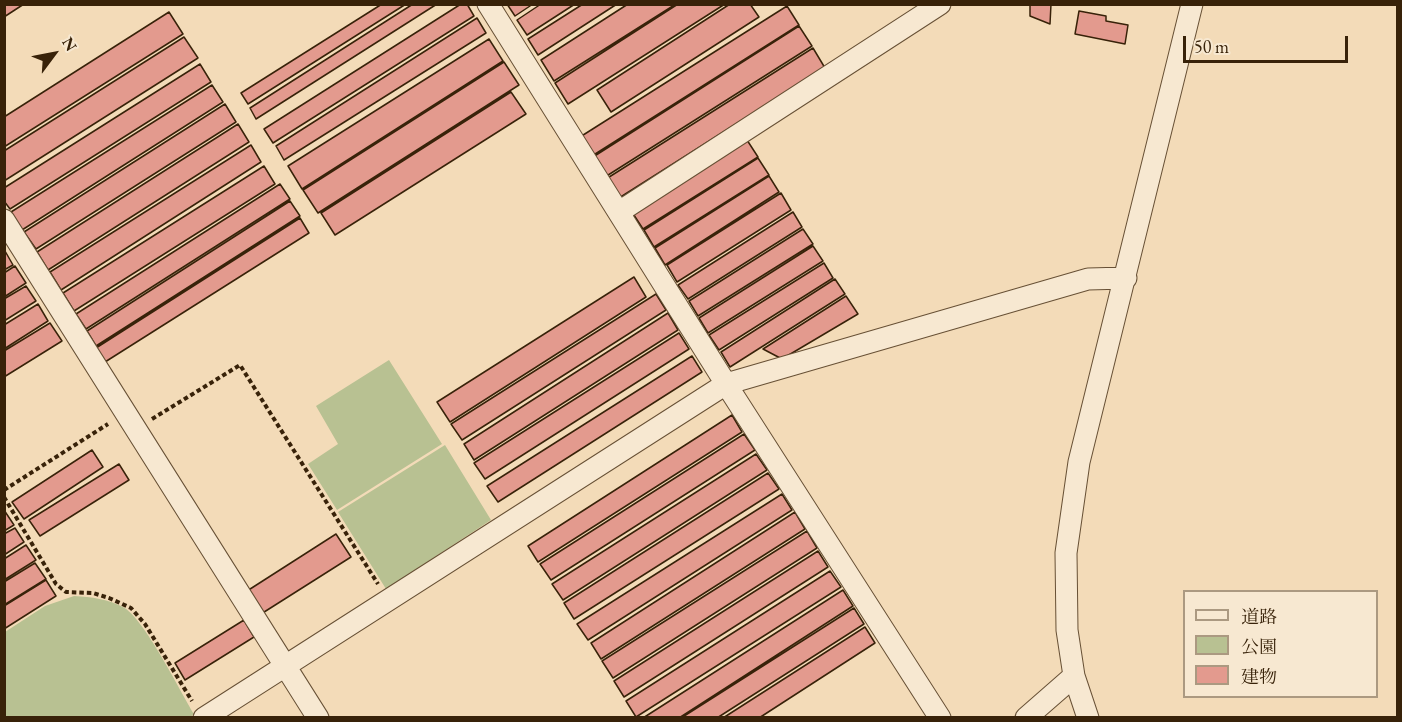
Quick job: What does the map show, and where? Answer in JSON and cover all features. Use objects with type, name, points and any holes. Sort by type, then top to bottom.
[{"type":"street","points":[[488,4],[726,384],[940,717]]},
{"type":"street","points":[[619,212],[940,4]]},
{"type":"street","points":[[1088,717],[1074,676],[1067,630],[1066,553],[1080,462],[1192,4]]},
{"type":"street","points":[[4,220],[318,717]]},
{"type":"street","points":[[200,713],[285,667],[726,384],[1088,279],[1126,278]]},
{"type":"street","points":[[1026,717],[1074,676]]},
{"type":"path","points":[[4,490],[240,365],[388,600]]},
{"type":"path","points":[[4,497],[56,584],[66,592],[93,593],[131,608],[145,624],[200,713]]},
{"type":"green space","points":[[389,360],[442,444],[337,510],[308,464],[338,444],[316,406]]},
{"type":"green space","points":[[445,445],[491,520],[386,589],[338,512]]},
{"type":"green space","points":[[74,596],[111,602],[132,614],[151,640],[194,714],[189,718],[5,717],[5,632],[45,606]]},
{"type":"building","points":[[4,4],[24,4],[4,17]]},
{"type":"building","points":[[382,4],[406,4],[248,104],[241,93]]},
{"type":"building","points":[[413,4],[437,4],[256,119],[250,108]]},
{"type":"building","points":[[461,4],[467,4],[474,16],[273,143],[264,129]]},
{"type":"building","points":[[507,4],[533,4],[515,16]]},
{"type":"building","points":[[541,4],[575,4],[527,35],[517,20]]},
{"type":"building","points":[[583,4],[617,4],[538,55],[528,39]]},
{"type":"building","points":[[628,4],[676,4],[554,81],[541,60]]},
{"type":"building","points":[[678,4],[725,4],[568,104],[555,83]]},
{"type":"building","points":[[730,4],[750,4],[759,17],[611,112],[597,90]]},
{"type":"building","points":[[1030,4],[1051,4],[1050,24],[1030,16]]},
{"type":"building","points":[[787,6],[799,25],[592,156],[580,137]]},
{"type":"building","points":[[1079,11],[1106,16],[1106,21],[1128,25],[1125,44],[1075,34]]},
{"type":"building","points":[[169,12],[183,34],[4,147],[4,117]]},
{"type":"building","points":[[477,18],[486,33],[284,160],[276,146]]},
{"type":"building","points":[[799,26],[812,46],[605,177],[593,157]]},
{"type":"building","points":[[184,37],[198,58],[4,181],[4,151]]},
{"type":"building","points":[[489,39],[503,61],[302,189],[288,166]]},
{"type":"building","points":[[813,48],[825,68],[619,198],[606,179]]},
{"type":"building","points":[[504,62],[519,85],[318,213],[303,190]]},
{"type":"building","points":[[200,64],[211,82],[10,209],[4,201],[4,188]]},
{"type":"building","points":[[212,85],[223,102],[22,230],[11,212]]},
{"type":"building","points":[[511,92],[526,114],[335,235],[321,213]]},
{"type":"building","points":[[225,104],[236,122],[36,249],[24,232]]},
{"type":"building","points":[[238,124],[249,142],[48,270],[37,252]]},
{"type":"building","points":[[747,140],[758,157],[643,229],[632,212]]},
{"type":"building","points":[[251,145],[261,162],[61,290],[50,272]]},
{"type":"building","points":[[758,158],[769,175],[654,247],[644,230]]},
{"type":"building","points":[[264,166],[275,184],[74,311],[63,293]]},
{"type":"building","points":[[769,176],[779,192],[665,265],[655,248]]},
{"type":"building","points":[[280,184],[290,199],[86,329],[76,314]]},
{"type":"building","points":[[781,193],[791,210],[677,282],[667,265]]},
{"type":"building","points":[[290,201],[300,216],[96,346],[87,331]]},
{"type":"building","points":[[793,212],[802,227],[688,299],[678,285]]},
{"type":"building","points":[[300,218],[309,233],[105,362],[96,348]]},
{"type":"building","points":[[803,229],[813,244],[698,316],[689,301]]},
{"type":"building","points":[[813,246],[823,261],[708,333],[699,318]]},
{"type":"building","points":[[4,251],[13,265],[4,270]]},
{"type":"building","points":[[824,263],[833,278],[719,350],[709,335]]},
{"type":"building","points":[[15,266],[26,283],[4,297],[4,273]]},
{"type":"building","points":[[634,277],[646,297],[450,422],[437,402]]},
{"type":"building","points":[[835,279],[845,294],[730,367],[721,352]]},
{"type":"building","points":[[26,286],[36,301],[4,321],[4,299]]},
{"type":"building","points":[[656,294],[666,310],[462,440],[451,424]]},
{"type":"building","points":[[846,296],[858,314],[782,359],[763,349]]},
{"type":"building","points":[[38,304],[48,321],[4,349],[4,325]]},
{"type":"building","points":[[668,313],[678,330],[474,460],[464,444]]},
{"type":"building","points":[[50,323],[62,341],[4,377],[4,351]]},
{"type":"building","points":[[679,333],[689,349],[485,479],[474,463]]},
{"type":"building","points":[[692,356],[702,372],[498,502],[487,486]]},
{"type":"building","points":[[732,415],[742,432],[538,562],[528,546]]},
{"type":"building","points":[[744,434],[755,450],[551,580],[540,564]]},
{"type":"building","points":[[92,450],[103,467],[24,519],[12,502]]},
{"type":"building","points":[[756,454],[767,470],[563,600],[552,584]]},
{"type":"building","points":[[119,464],[129,480],[40,536],[29,520]]},
{"type":"building","points":[[768,473],[779,489],[574,619],[564,603]]},
{"type":"building","points":[[782,494],[792,510],[588,640],[577,624]]},
{"type":"building","points":[[4,510],[14,525],[4,531]]},
{"type":"building","points":[[795,512],[805,529],[601,659],[591,643]]},
{"type":"building","points":[[15,528],[24,542],[4,555],[4,534]]},
{"type":"building","points":[[807,531],[817,548],[613,678],[602,661]]},
{"type":"building","points":[[336,534],[351,557],[261,614],[247,591]]},
{"type":"building","points":[[26,545],[36,560],[4,580],[4,559]]},
{"type":"building","points":[[818,551],[828,567],[624,697],[614,681]]},
{"type":"building","points":[[35,563],[46,579],[4,605],[4,582]]},
{"type":"building","points":[[830,571],[841,587],[636,717],[626,701]]},
{"type":"building","points":[[46,580],[56,596],[4,629],[4,606]]},
{"type":"building","points":[[843,590],[853,606],[679,718],[643,718]]},
{"type":"building","points":[[854,608],[864,624],[717,718],[681,718]]},
{"type":"building","points":[[244,620],[254,637],[185,680],[175,663]]},
{"type":"building","points":[[865,627],[875,643],[759,718],[723,718]]}]
